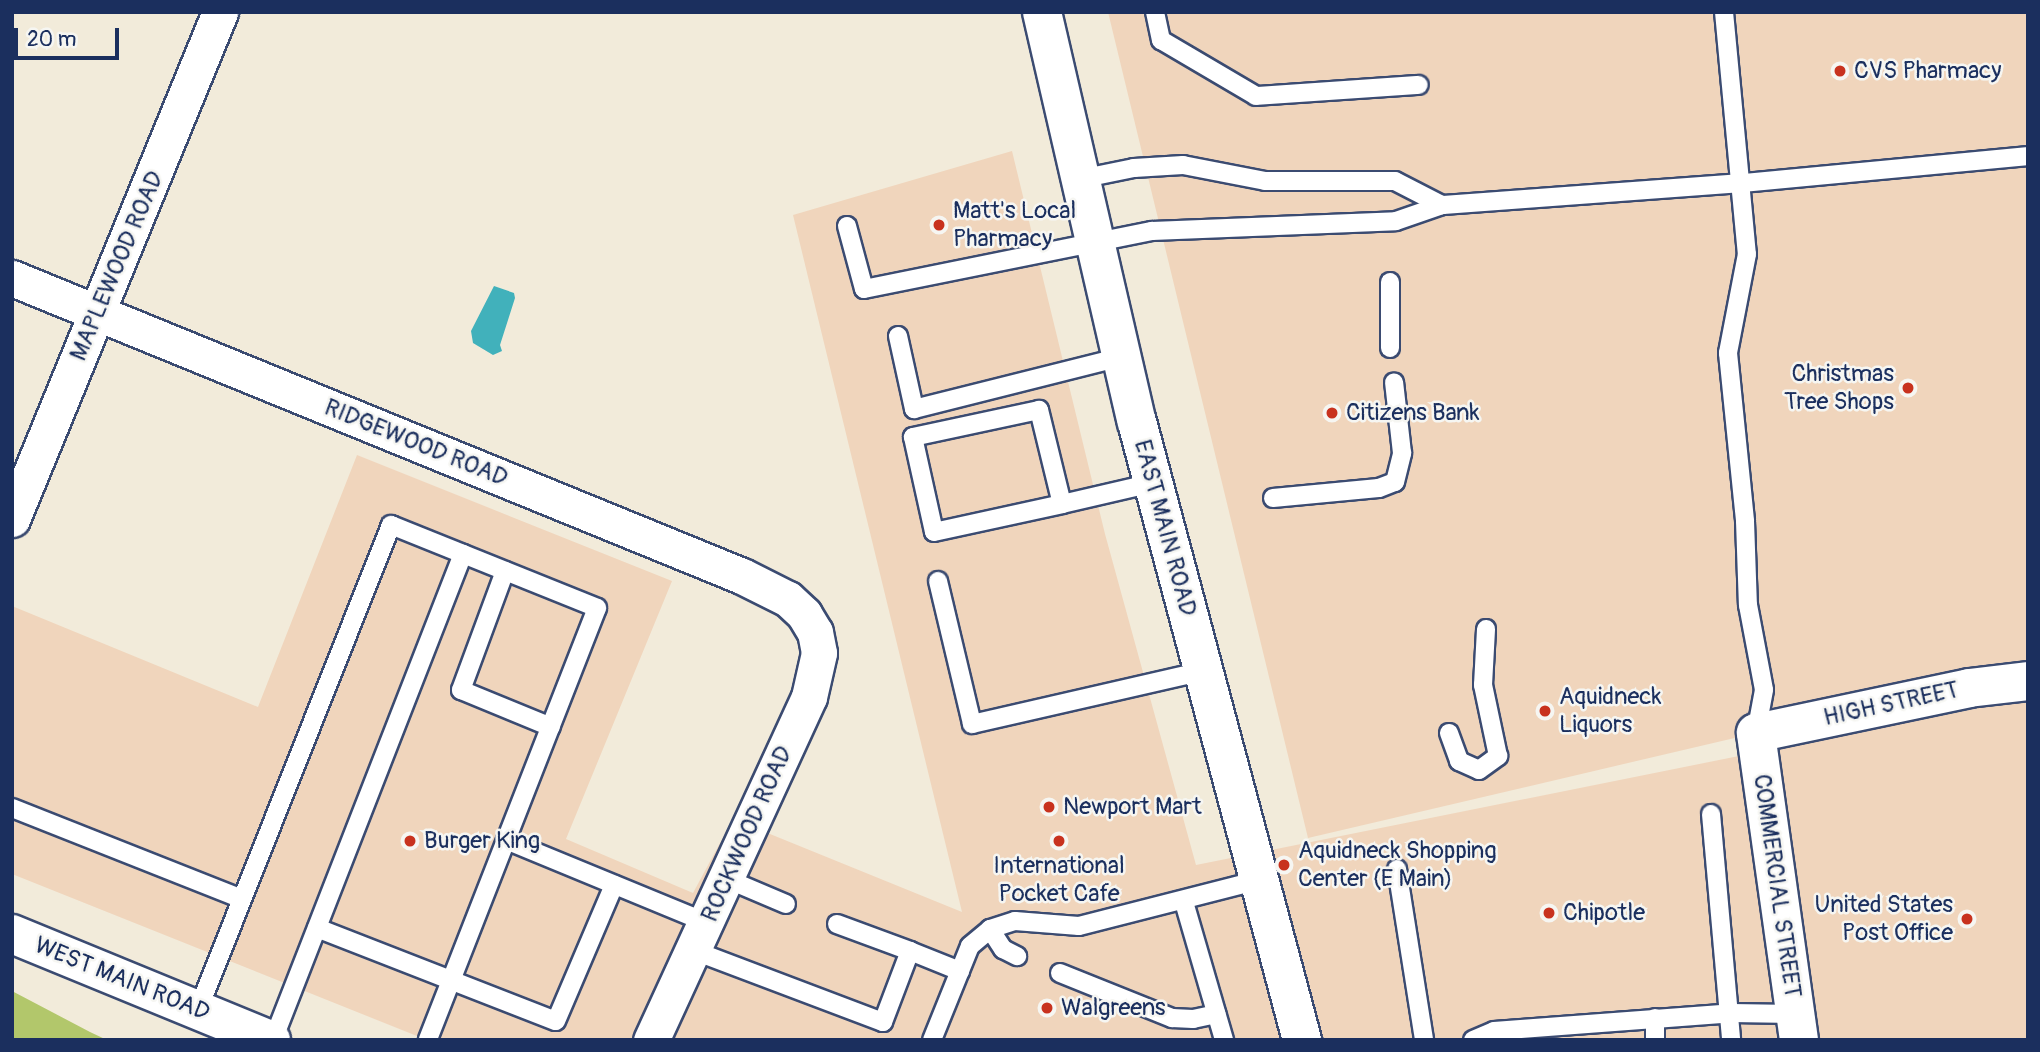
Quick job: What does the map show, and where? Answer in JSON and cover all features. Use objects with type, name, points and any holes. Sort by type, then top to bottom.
[{"type":"main road","name":"EAST MAIN ROAD","points":[[1042,12],[1121,357],[1303,1040]]},
{"type":"main road","name":"HIGH STREET","points":[[1756,733],[1969,688],[2028,681]]},
{"type":"main road","name":"COMMERCIAL STREET","points":[[1756,733],[1797,1027]]},
{"type":"main road","name":"WEST MAIN ROAD","points":[[12,934],[272,1040]]},
{"type":"street","name":"MAPLEWOOD ROAD","points":[[12,519],[220,12]]},
{"type":"street","name":"RIDGEWOOD ROAD","points":[[12,278],[742,576],[788,599],[811,623]]},
{"type":"street","name":"ROCKWOOD ROAD","points":[[651,1040],[701,937],[809,697],[819,653],[811,623]]},
{"type":"lane","points":[[1155,12],[1161,40],[1256,96],[1419,85]]},
{"type":"lane","points":[[1724,12],[1743,183],[1747,254],[1728,353],[1745,522],[1748,605],[1764,690],[1756,733]]},
{"type":"lane","points":[[847,226],[864,289],[1095,240],[1152,231],[1396,220],[1443,205],[1743,183],[2028,156]]},
{"type":"lane","points":[[1080,179],[1134,168],[1183,165],[1265,181],[1395,181],[1443,205]]},
{"type":"lane","points":[[1390,282],[1390,348]]},
{"type":"lane","points":[[898,336],[914,409],[1121,357]]},
{"type":"lane","points":[[1273,498],[1379,488],[1395,482],[1402,453],[1394,382]]},
{"type":"lane","points":[[1062,504],[1039,410],[913,438],[934,532],[1062,504],[1153,483]]},
{"type":"lane","points":[[198,1010],[391,525],[597,608],[428,1040]]},
{"type":"lane","points":[[272,1040],[463,554]]},
{"type":"lane","points":[[505,571],[461,690],[551,727]]},
{"type":"lane","points":[[937,581],[972,724],[1203,671]]},
{"type":"lane","points":[[1449,733],[1459,761],[1479,770],[1498,756],[1483,685],[1486,629]]},
{"type":"lane","points":[[12,808],[242,899]]},
{"type":"lane","points":[[1711,814],[1731,1013],[1731,1040]]},
{"type":"lane","points":[[506,839],[614,885],[701,937],[883,1022],[910,951]]},
{"type":"lane","points":[[1397,869],[1424,1040]]},
{"type":"lane","points":[[727,879],[786,904]]},
{"type":"lane","points":[[932,1040],[973,941],[990,929],[1015,921],[1079,926],[1184,902],[1260,880]]},
{"type":"lane","points":[[317,928],[556,1021],[614,885]]},
{"type":"lane","points":[[1184,902],[1224,1040]]},
{"type":"lane","points":[[837,924],[960,971]]},
{"type":"lane","points":[[990,929],[998,944],[1017,956]]},
{"type":"lane","points":[[1060,973],[1172,1018],[1193,1019],[1216,1014]]},
{"type":"lane","points":[[1472,1040],[1494,1031],[1731,1013],[1797,1027]]},
{"type":"lane","points":[[1655,1018],[1655,1040]]},
{"type":"shaded area","points":[[1108,12],[2028,12],[2028,681],[1756,733],[1308,838]]},
{"type":"shaded area","points":[[1012,151],[1105,534],[1196,865],[2028,698],[2028,1040],[427,1040],[12,874],[12,606],[258,707],[357,455],[672,581],[566,839],[693,893],[733,819],[962,912],[793,215]]},
{"type":"green space","points":[[12,991],[90,1032],[107,1040],[12,1040]]},
{"type":"water","points":[[494,286],[514,293],[515,298],[500,345],[502,351],[493,355],[473,343],[471,331]]},
{"type":"place","name":"CVS Pharmacy","points":[[1840,71]]},
{"type":"place","name":"Matt's Local Pharmacy","points":[[939,225]]},
{"type":"place","name":"Christmas Tree Shops","points":[[1908,388]]},
{"type":"place","name":"Citizens Bank","points":[[1332,413]]},
{"type":"place","name":"Aquidneck Liquors","points":[[1545,711]]},
{"type":"place","name":"Newport Mart","points":[[1049,807]]},
{"type":"place","name":"Burger King","points":[[410,841]]},
{"type":"place","name":"International Pocket Cafe","points":[[1059,841]]},
{"type":"place","name":"Aquidneck Shopping Center (E Main)","points":[[1284,865]]},
{"type":"place","name":"Chipotle","points":[[1549,913]]},
{"type":"place","name":"United States Post Office","points":[[1967,919]]},
{"type":"place","name":"Walgreens","points":[[1047,1008]]}]
